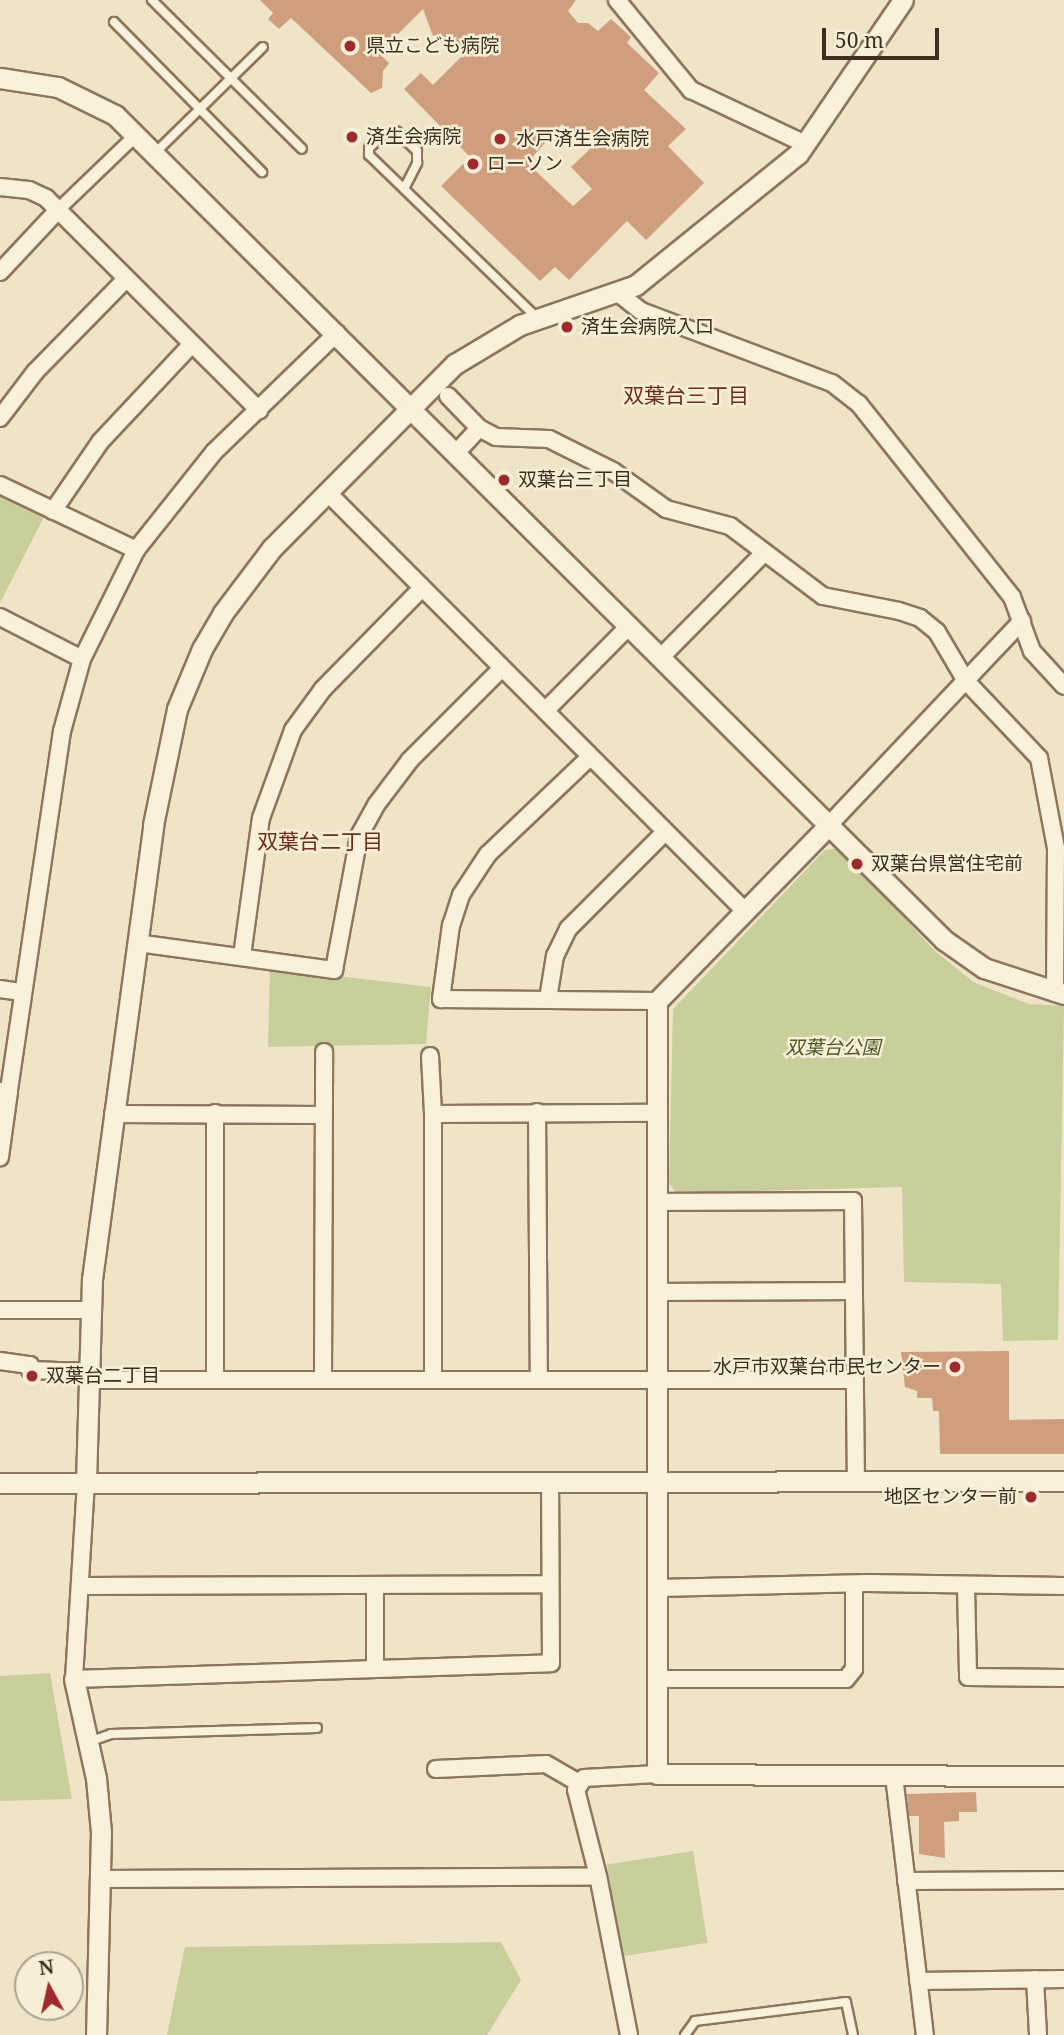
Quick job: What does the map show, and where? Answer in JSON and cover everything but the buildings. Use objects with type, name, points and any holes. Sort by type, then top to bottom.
[{"type":"street","points":[[617,0],[691,90],[805,144]]},
{"type":"street","points":[[96,2035],[101,1832],[88,1742],[74,1679],[86,1482],[89,1310],[160,777],[190,676],[223,613],[250,574],[411,407],[476,349],[537,318],[618,293],[657,270],[805,144],[903,0]]},
{"type":"street","points":[[0,78],[29,80],[89,98],[137,134],[944,940],[984,968],[1060,994],[1056,848],[1039,758],[966,681],[937,632],[920,618],[823,596],[762,555],[730,526],[666,509],[613,471],[549,439],[509,440],[480,428],[448,396]]},
{"type":"street","points":[[0,272],[58,210],[137,134]]},
{"type":"street","points":[[0,187],[29,190],[58,210],[260,410]]},
{"type":"street","points":[[0,418],[35,372],[126,278]]},
{"type":"street","points":[[618,293],[641,311],[832,383],[859,404],[1012,597],[1032,651],[1064,686]]},
{"type":"street","points":[[0,1157],[4,1092],[19,1042],[22,992],[62,731],[82,659],[136,550],[214,452],[337,333]]},
{"type":"street","points":[[53,511],[107,433],[192,344]]},
{"type":"street","points":[[456,453],[480,428]]},
{"type":"street","points":[[0,485],[136,550]]},
{"type":"street","points":[[327,492],[746,912]]},
{"type":"street","points":[[660,657],[762,555]]},
{"type":"street","points":[[242,956],[261,818],[293,730],[323,690],[422,589]]},
{"type":"street","points":[[0,617],[82,659]]},
{"type":"street","points":[[657,1774],[657,1001],[746,912],[1022,621]]},
{"type":"street","points":[[546,710],[629,626]]},
{"type":"street","points":[[136,943],[334,971],[359,836],[376,805],[410,760],[502,668]]},
{"type":"street","points":[[590,757],[488,854],[461,895],[445,953],[441,999],[657,1001]]},
{"type":"street","points":[[548,999],[555,956],[568,929],[665,832]]},
{"type":"street","points":[[0,989],[22,992]]},
{"type":"street","points":[[323,1380],[324,1052]]},
{"type":"street","points":[[430,1056],[433,1114],[433,1379]]},
{"type":"street","points":[[537,1112],[538,1378]]},
{"type":"street","points":[[433,1114],[657,1113]]},
{"type":"street","points":[[113,1114],[323,1115]]},
{"type":"street","points":[[215,1114],[215,1380]]},
{"type":"street","points":[[656,1202],[853,1201],[856,1481]]},
{"type":"street","points":[[657,1292],[853,1291]]},
{"type":"street","points":[[0,1310],[89,1310]]},
{"type":"street","points":[[0,1361],[30,1365],[30,1370],[88,1376],[215,1380],[854,1380]]},
{"type":"street","points":[[0,1483],[1064,1481]]},
{"type":"street","points":[[74,1679],[551,1664],[550,1482]]},
{"type":"street","points":[[81,1586],[550,1584]]},
{"type":"street","points":[[659,1588],[854,1584],[1064,1586]]},
{"type":"street","points":[[659,1679],[846,1679],[853,1669],[854,1584]]},
{"type":"street","points":[[375,1585],[375,1668]]},
{"type":"street","points":[[966,1586],[968,1677],[1064,1678]]},
{"type":"street","points":[[436,1769],[546,1764],[580,1784]]},
{"type":"street","points":[[629,2035],[598,1876],[576,1790],[584,1778],[657,1774],[1064,1776]]},
{"type":"street","points":[[894,1776],[925,2035]]},
{"type":"street","points":[[101,1879],[598,1876]]},
{"type":"street","points":[[906,1881],[1064,1880]]},
{"type":"street","points":[[1035,1979],[1038,2035]]},
{"type":"street","points":[[918,1981],[1064,1979]]},
{"type":"lane","points":[[152,0],[302,149]]},
{"type":"lane","points":[[114,22],[262,172]]},
{"type":"lane","points":[[155,153],[262,47]]},
{"type":"lane","points":[[405,187],[417,163],[417,151],[397,132],[383,135],[369,148],[369,155],[405,187],[537,318]]},
{"type":"lane","points":[[88,1742],[111,1734],[317,1728]]},
{"type":"lane","points":[[685,2035],[695,2021],[846,2002],[853,2035]]},
{"type":"green space","points":[[0,495],[44,517],[0,603]]},
{"type":"green space","name":"双葉台公園","points":[[839,848],[936,952],[975,983],[1029,1004],[1064,1006],[1058,1340],[1003,1341],[1001,1284],[904,1282],[902,1187],[676,1193],[669,1183],[673,1009],[825,850]]},
{"type":"green space","points":[[270,968],[431,987],[426,1044],[268,1047]]},
{"type":"green space","points":[[50,1673],[72,1799],[0,1801],[0,1676]]},
{"type":"green space","points":[[693,1851],[708,1943],[622,1956],[607,1865]]},
{"type":"green space","points":[[501,1942],[521,1980],[487,2035],[167,2035],[185,1947]]},
{"type":"place","name":"県立こども病院","points":[[350,46]]},
{"type":"place","name":"済生会病院","points":[[352,137]]},
{"type":"place","name":"水戸済生会病院","points":[[500,139]]},
{"type":"place","name":"ローソン","points":[[473,164]]},
{"type":"place","name":"済生会病院入口","points":[[567,327]]},
{"type":"place","name":"双葉台三丁目","points":[[504,480]]},
{"type":"place","name":"双葉台県営住宅前","points":[[857,864]]},
{"type":"place","name":"水戸市双葉台市民センター","points":[[955,1367]]},
{"type":"place","name":"双葉台二丁目","points":[[32,1376]]},
{"type":"place","name":"地区センター前","points":[[1031,1497]]},
{"type":"district","name":"双葉台三丁目","points":[[686,395]]},
{"type":"district","name":"双葉台二丁目","points":[[320,841]]}]
